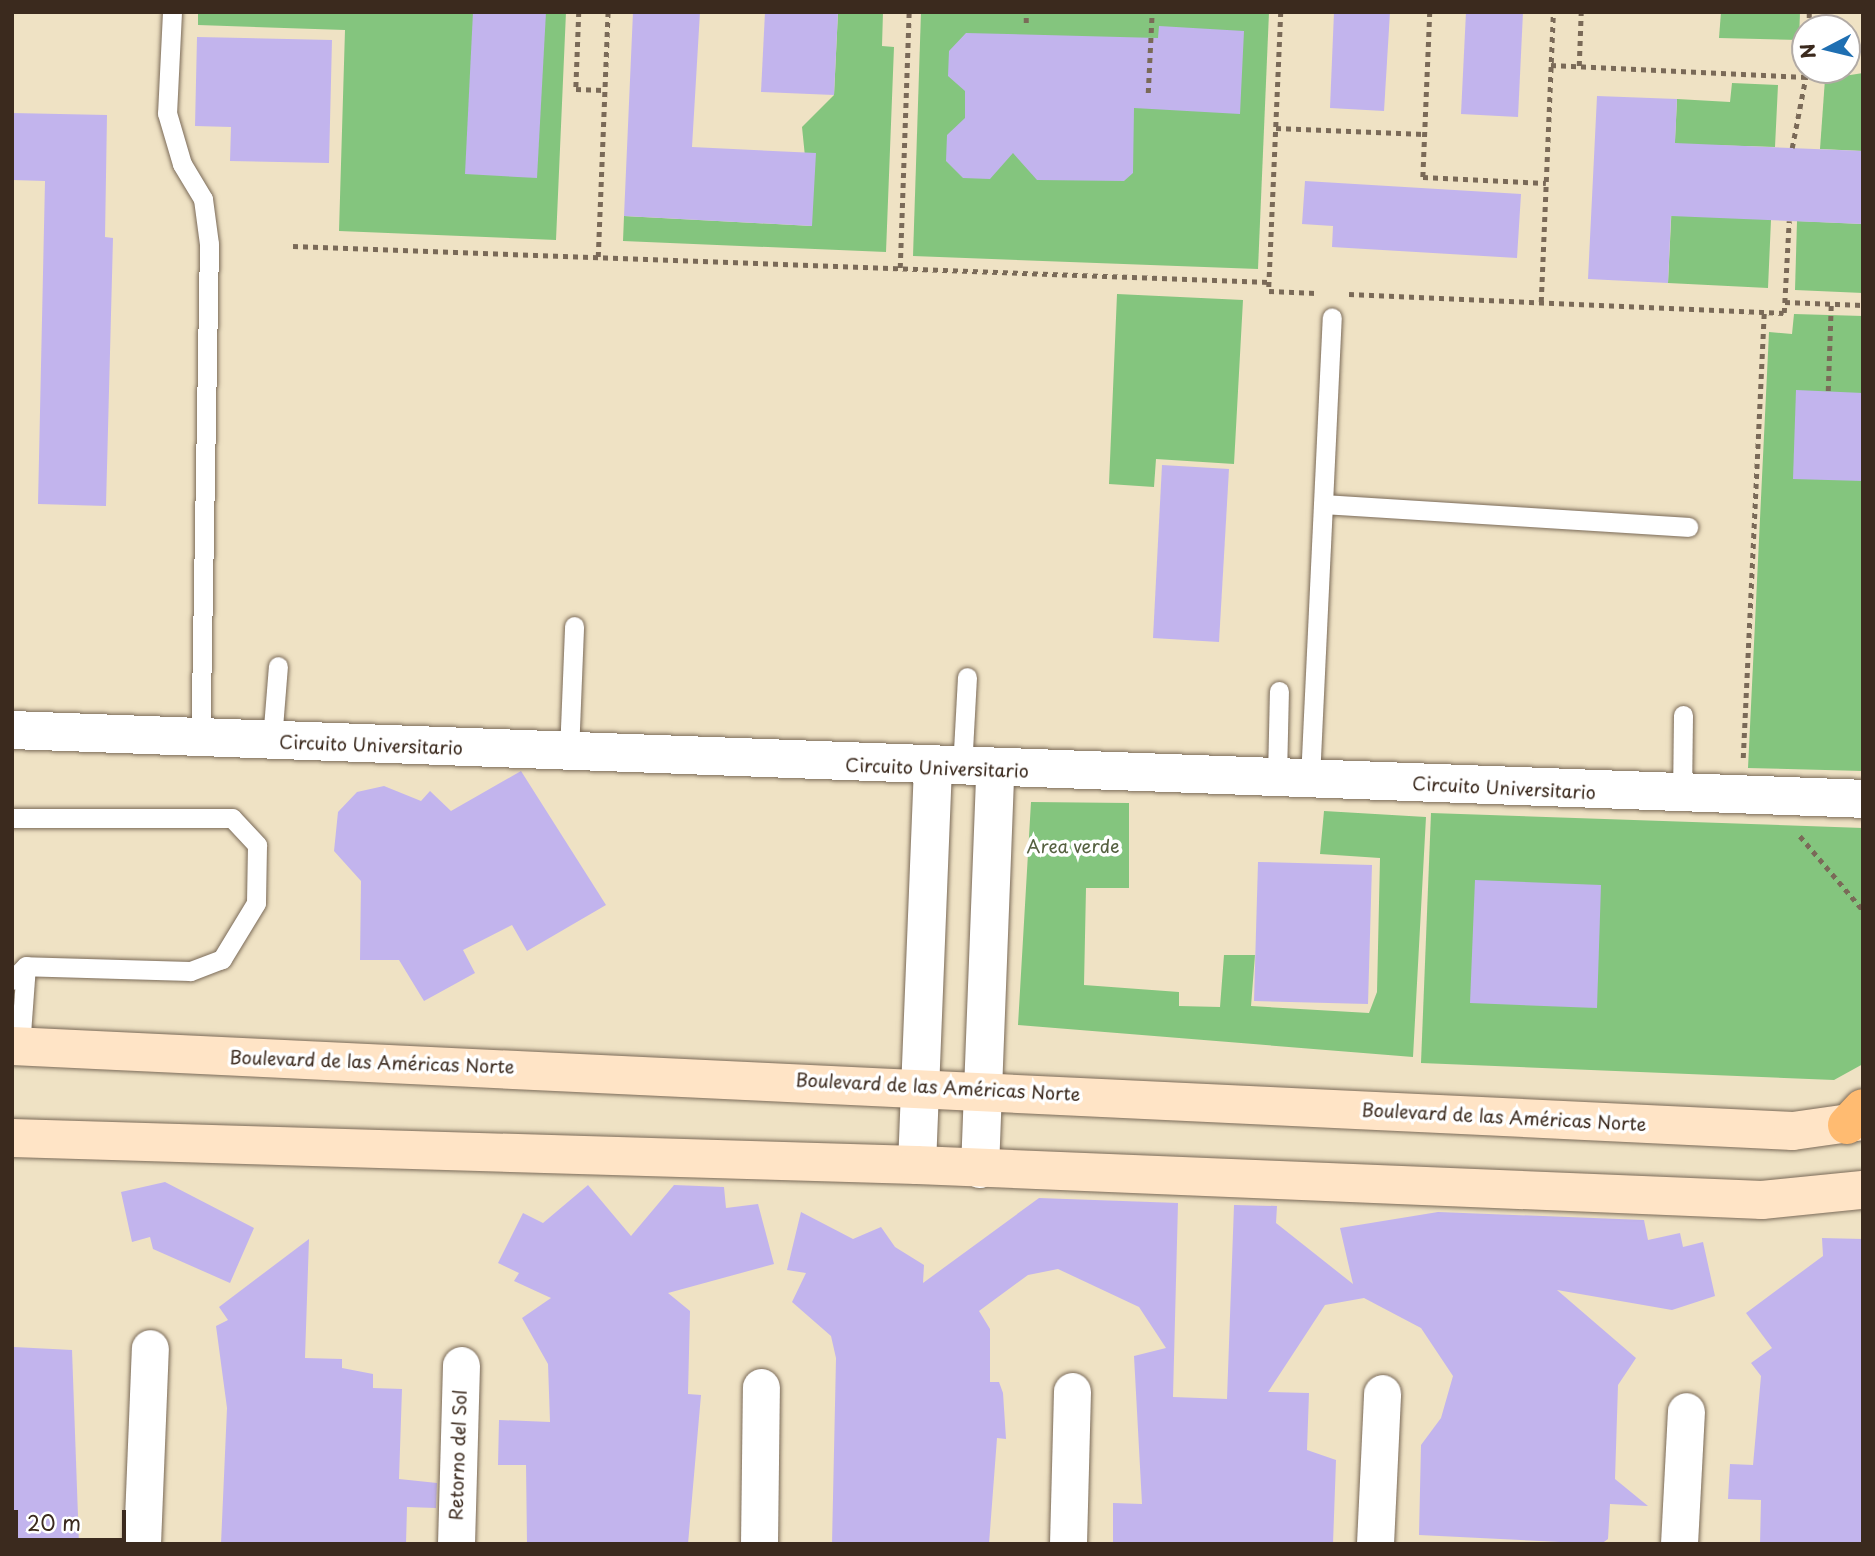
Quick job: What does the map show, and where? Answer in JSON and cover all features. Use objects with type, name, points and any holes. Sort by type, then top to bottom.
[{"type":"main road","name":"Boulevard de las Américas Norte","points":[[16,1047],[983,1088],[1779,1130],[1858,1118]]},
{"type":"main road","points":[[12,1138],[917,1165],[1762,1200],[1863,1190]]},
{"type":"street","name":"Circuito Universitario","points":[[12,730],[963,769],[1293,778],[1682,797],[1863,799]]},
{"type":"street","points":[[917,1165],[920,1086],[963,769]]},
{"type":"street","points":[[963,769],[983,1088],[980,1169]]},
{"type":"street","points":[[142,1544],[150,1348]]},
{"type":"street","name":"Retorno del Sol","points":[[456,1544],[461,1365]]},
{"type":"street","points":[[759,1544],[761,1387]]},
{"type":"street","points":[[1068,1544],[1072,1391]]},
{"type":"street","points":[[1375,1544],[1382,1393]]},
{"type":"street","points":[[1679,1544],[1686,1411]]},
{"type":"lane","points":[[172,12],[167,113],[182,164],[203,199],[209,244],[200,738]]},
{"type":"lane","points":[[1293,778],[1324,505],[1332,318]]},
{"type":"lane","points":[[1324,505],[1688,527]]},
{"type":"lane","points":[[569,753],[574,626]]},
{"type":"lane","points":[[272,740],[278,666]]},
{"type":"lane","points":[[963,769],[967,677]]},
{"type":"lane","points":[[1279,691],[1293,778]]},
{"type":"lane","points":[[1682,797],[1683,715]]},
{"type":"lane","points":[[12,818],[232,818],[257,845],[256,903],[222,959],[190,971],[19,973],[16,1047]]},
{"type":"path","points":[[579,12],[576,89],[604,90]]},
{"type":"path","points":[[597,257],[608,12]]},
{"type":"path","points":[[900,268],[909,12]]},
{"type":"path","points":[[1026,12],[1026,23]]},
{"type":"path","points":[[1148,93],[1152,12]]},
{"type":"path","points":[[1281,12],[1269,291],[1329,293]]},
{"type":"path","points":[[1430,12],[1423,177],[1546,183]]},
{"type":"path","points":[[1541,302],[1553,12]]},
{"type":"path","points":[[1579,66],[1581,12]]},
{"type":"path","points":[[1550,65],[1791,76]]},
{"type":"path","points":[[1792,148],[1806,84]]},
{"type":"path","points":[[1276,128],[1424,134]]},
{"type":"path","points":[[1342,294],[1784,313],[1789,221]]},
{"type":"path","points":[[293,246],[1269,282]]},
{"type":"path","points":[[1785,302],[1863,305]]},
{"type":"path","points":[[1828,391],[1831,304]]},
{"type":"path","points":[[1764,311],[1742,772],[1863,910]]},
{"type":"green space","points":[[198,12],[566,12],[556,240],[339,231],[345,30],[198,25]]},
{"type":"green space","points":[[838,12],[883,12],[882,46],[894,47],[886,252],[623,241],[624,216],[812,226],[802,127],[834,95]]},
{"type":"green space","points":[[921,12],[1269,12],[1258,269],[913,256]]},
{"type":"green space","points":[[1721,12],[1800,12],[1791,14],[1791,40],[1719,38]]},
{"type":"green space","points":[[1861,73],[1863,151],[1820,149],[1825,84],[1861,84]]},
{"type":"green space","points":[[1732,83],[1778,85],[1775,147],[1709,145],[1771,220],[1768,288],[1668,283],[1677,99],[1730,102]]},
{"type":"green space","points":[[1797,221],[1863,224],[1863,293],[1795,290]]},
{"type":"green space","points":[[1117,294],[1243,300],[1234,464],[1156,459],[1154,487],[1109,484]]},
{"type":"green space","points":[[1794,314],[1863,316],[1863,771],[1748,768],[1769,332],[1792,334]]},
{"type":"green space","name":"Area verde","points":[[1031,802],[1129,803],[1129,888],[1086,888],[1084,985],[1179,992],[1179,1006],[1220,1007],[1224,955],[1255,955],[1251,1006],[1369,1013],[1377,992],[1380,858],[1320,854],[1324,811],[1426,817],[1413,1057],[1018,1025]]},
{"type":"green space","points":[[1431,813],[1863,828],[1863,1064],[1834,1080],[1421,1063]]},
{"type":"building","points":[[473,12],[546,12],[537,178],[465,174]]},
{"type":"building","points":[[633,12],[700,12],[692,147],[816,153],[812,226],[624,216]]},
{"type":"building","points":[[765,12],[838,12],[834,95],[761,92]]},
{"type":"building","points":[[1334,12],[1390,12],[1384,111],[1330,108]]},
{"type":"building","points":[[1466,12],[1523,12],[1518,117],[1461,114]]},
{"type":"building","points":[[1159,26],[1244,31],[1240,114],[1134,108],[1133,173],[1124,181],[1037,180],[1013,153],[990,179],[963,178],[946,161],[947,135],[965,118],[965,91],[948,76],[949,51],[966,33],[1158,38]]},
{"type":"building","points":[[197,37],[332,40],[329,163],[230,161],[231,127],[195,126]]},
{"type":"building","points":[[1597,96],[1677,99],[1675,143],[1863,151],[1863,224],[1671,216],[1668,283],[1588,279]]},
{"type":"building","points":[[12,113],[107,115],[105,237],[113,238],[106,506],[38,504],[45,181],[12,180]]},
{"type":"building","points":[[1305,181],[1521,194],[1517,258],[1332,247],[1333,226],[1302,224]]},
{"type":"building","points":[[1796,390],[1863,393],[1863,481],[1793,479]]},
{"type":"building","points":[[1162,465],[1229,469],[1219,642],[1153,638]]},
{"type":"building","points":[[521,771],[606,905],[527,951],[512,925],[463,950],[475,973],[424,1001],[399,960],[360,960],[361,881],[334,851],[338,812],[357,792],[384,786],[421,801],[430,791],[451,811]]},
{"type":"building","points":[[1258,862],[1372,865],[1368,1004],[1254,1001]]},
{"type":"building","points":[[1475,880],[1601,885],[1597,1008],[1470,1003]]},
{"type":"building","points":[[165,1182],[254,1228],[230,1283],[153,1249],[150,1237],[132,1242],[121,1192]]},
{"type":"building","points":[[588,1185],[631,1236],[674,1185],[724,1187],[726,1208],[758,1204],[774,1264],[668,1293],[690,1311],[688,1394],[701,1395],[688,1544],[527,1544],[526,1465],[498,1465],[499,1420],[550,1422],[548,1364],[522,1318],[551,1298],[514,1281],[519,1273],[498,1263],[523,1213],[543,1223]]},
{"type":"building","points":[[1039,1198],[1178,1203],[1173,1397],[1227,1399],[1234,1205],[1277,1206],[1276,1223],[1353,1284],[1340,1228],[1438,1212],[1644,1220],[1648,1240],[1680,1233],[1683,1247],[1703,1242],[1715,1296],[1672,1310],[1557,1290],[1636,1358],[1618,1385],[1615,1479],[1648,1506],[1610,1504],[1608,1539],[1601,1544],[1419,1535],[1421,1445],[1441,1418],[1453,1376],[1421,1328],[1364,1298],[1325,1305],[1268,1392],[1309,1393],[1307,1450],[1336,1460],[1333,1544],[1113,1544],[1113,1503],[1142,1504],[1134,1356],[1166,1348],[1139,1307],[1058,1269],[1028,1275],[979,1311],[990,1329],[990,1382],[999,1382],[1003,1393],[1006,1439],[997,1438],[989,1544],[832,1544],[836,1358],[831,1336],[792,1302],[806,1273],[787,1270],[801,1212],[853,1239],[881,1227],[895,1247],[924,1265],[923,1283]]},
{"type":"building","points":[[1822,1238],[1863,1239],[1863,1544],[1760,1544],[1761,1500],[1728,1499],[1730,1464],[1753,1465],[1761,1376],[1751,1363],[1772,1348],[1746,1313],[1823,1256]]},
{"type":"building","points":[[309,1239],[305,1358],[342,1359],[342,1368],[373,1374],[373,1388],[402,1389],[399,1479],[437,1483],[436,1508],[407,1507],[406,1544],[221,1544],[227,1408],[216,1326],[228,1320],[219,1307]]},
{"type":"building","points":[[14,1347],[72,1350],[79,1544],[12,1544]]}]
